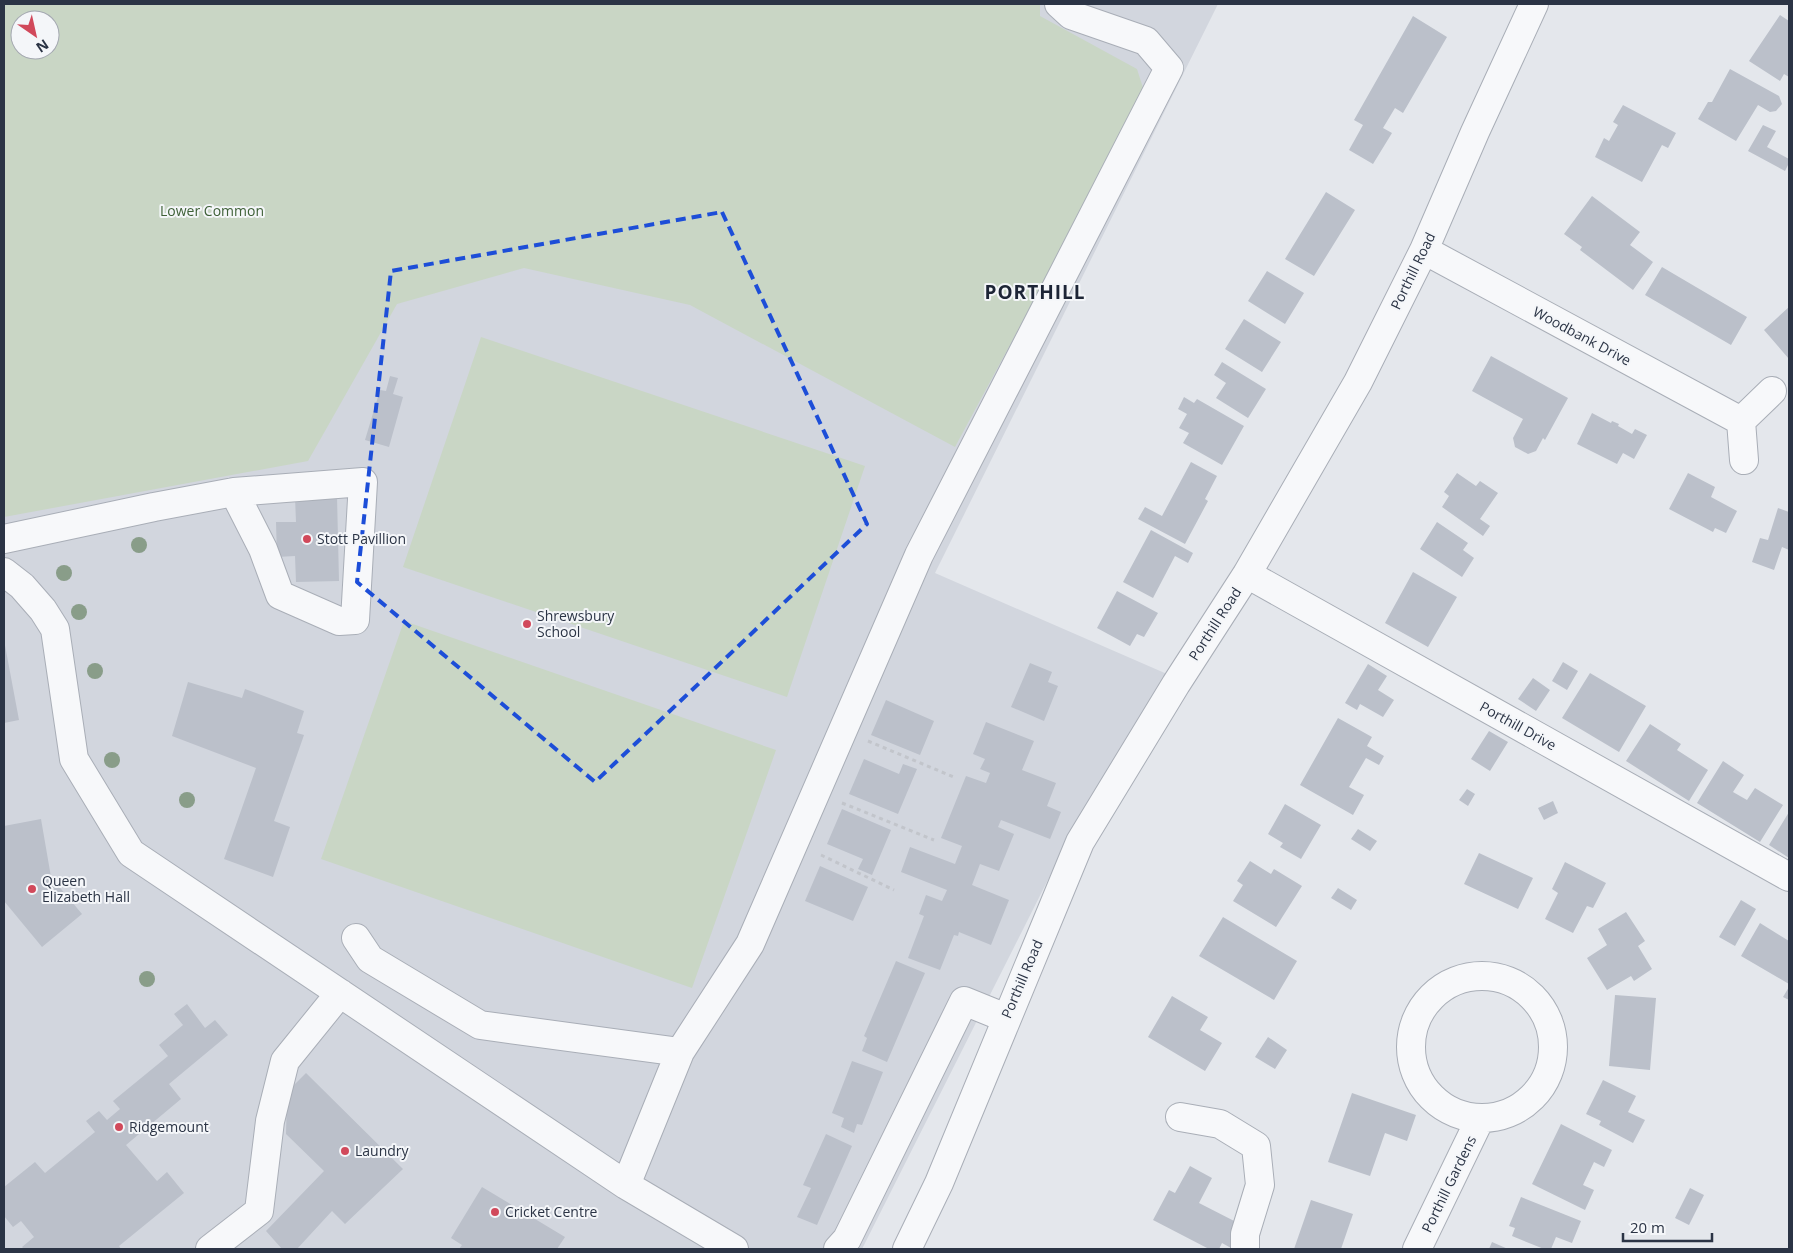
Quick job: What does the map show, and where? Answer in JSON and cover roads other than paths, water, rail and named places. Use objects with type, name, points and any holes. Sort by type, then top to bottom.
[{"type":"street","points":[[626,1185],[680,1052],[750,944],[919,554],[1169,68],[1146,41],[1071,15],[1059,4]]},
{"type":"street","name":"Porthill Road","points":[[907,1249],[939,1183],[1080,842],[1176,684],[1247,574],[1358,382],[1424,250],[1487,105],[1534,4]]},
{"type":"street","name":"Woodbank Drive","points":[[1424,250],[1741,421]]},
{"type":"street","points":[[1744,460],[1741,421],[1772,391]]},
{"type":"street","points":[[4,539],[234,492],[363,482],[355,620],[339,621],[280,595],[263,549],[234,492]]},
{"type":"street","points":[[4,572],[22,586],[43,610],[55,629],[74,759],[131,852],[626,1185],[722,1246]]},
{"type":"street","name":"Porthill Drive","points":[[1247,574],[1789,877]]},
{"type":"street","points":[[356,938],[370,959],[480,1025],[680,1052]]},
{"type":"street","name":"Porthill Gardens","points":[[1492,976],[1513,982],[1533,996],[1545,1013],[1553,1037],[1551,1065],[1541,1088],[1516,1111],[1480,1119],[1455,1114],[1434,1101],[1424,1091],[1413,1068],[1410,1042],[1416,1018],[1432,995],[1454,981],[1467,977],[1492,976]]},
{"type":"street","points":[[210,1249],[259,1211],[270,1121],[285,1061],[340,993]]},
{"type":"street","points":[[838,1249],[846,1239],[964,1001],[1006,1018]]},
{"type":"street","points":[[1180,1117],[1220,1124],[1256,1146],[1260,1185],[1245,1234],[1245,1249]]},
{"type":"street","name":"Porthill Gardens","points":[[1417,1249],[1480,1119]]},
{"type":"place","name":"Stott Pavillion","points":[[307,539]]},
{"type":"place","name":"Shrewsbury School","points":[[527,624]]},
{"type":"place","name":"Queen Elizabeth Hall","points":[[32,889]]},
{"type":"place","name":"Ridgemount","points":[[119,1127]]},
{"type":"place","name":"Laundry","points":[[345,1151]]},
{"type":"place","name":"Cricket Centre","points":[[495,1212]]},
{"type":"district","name":"PORTHILL","points":[[1035,292]]},
{"type":"park label","name":"Lower Common","points":[[212,211]]}]
